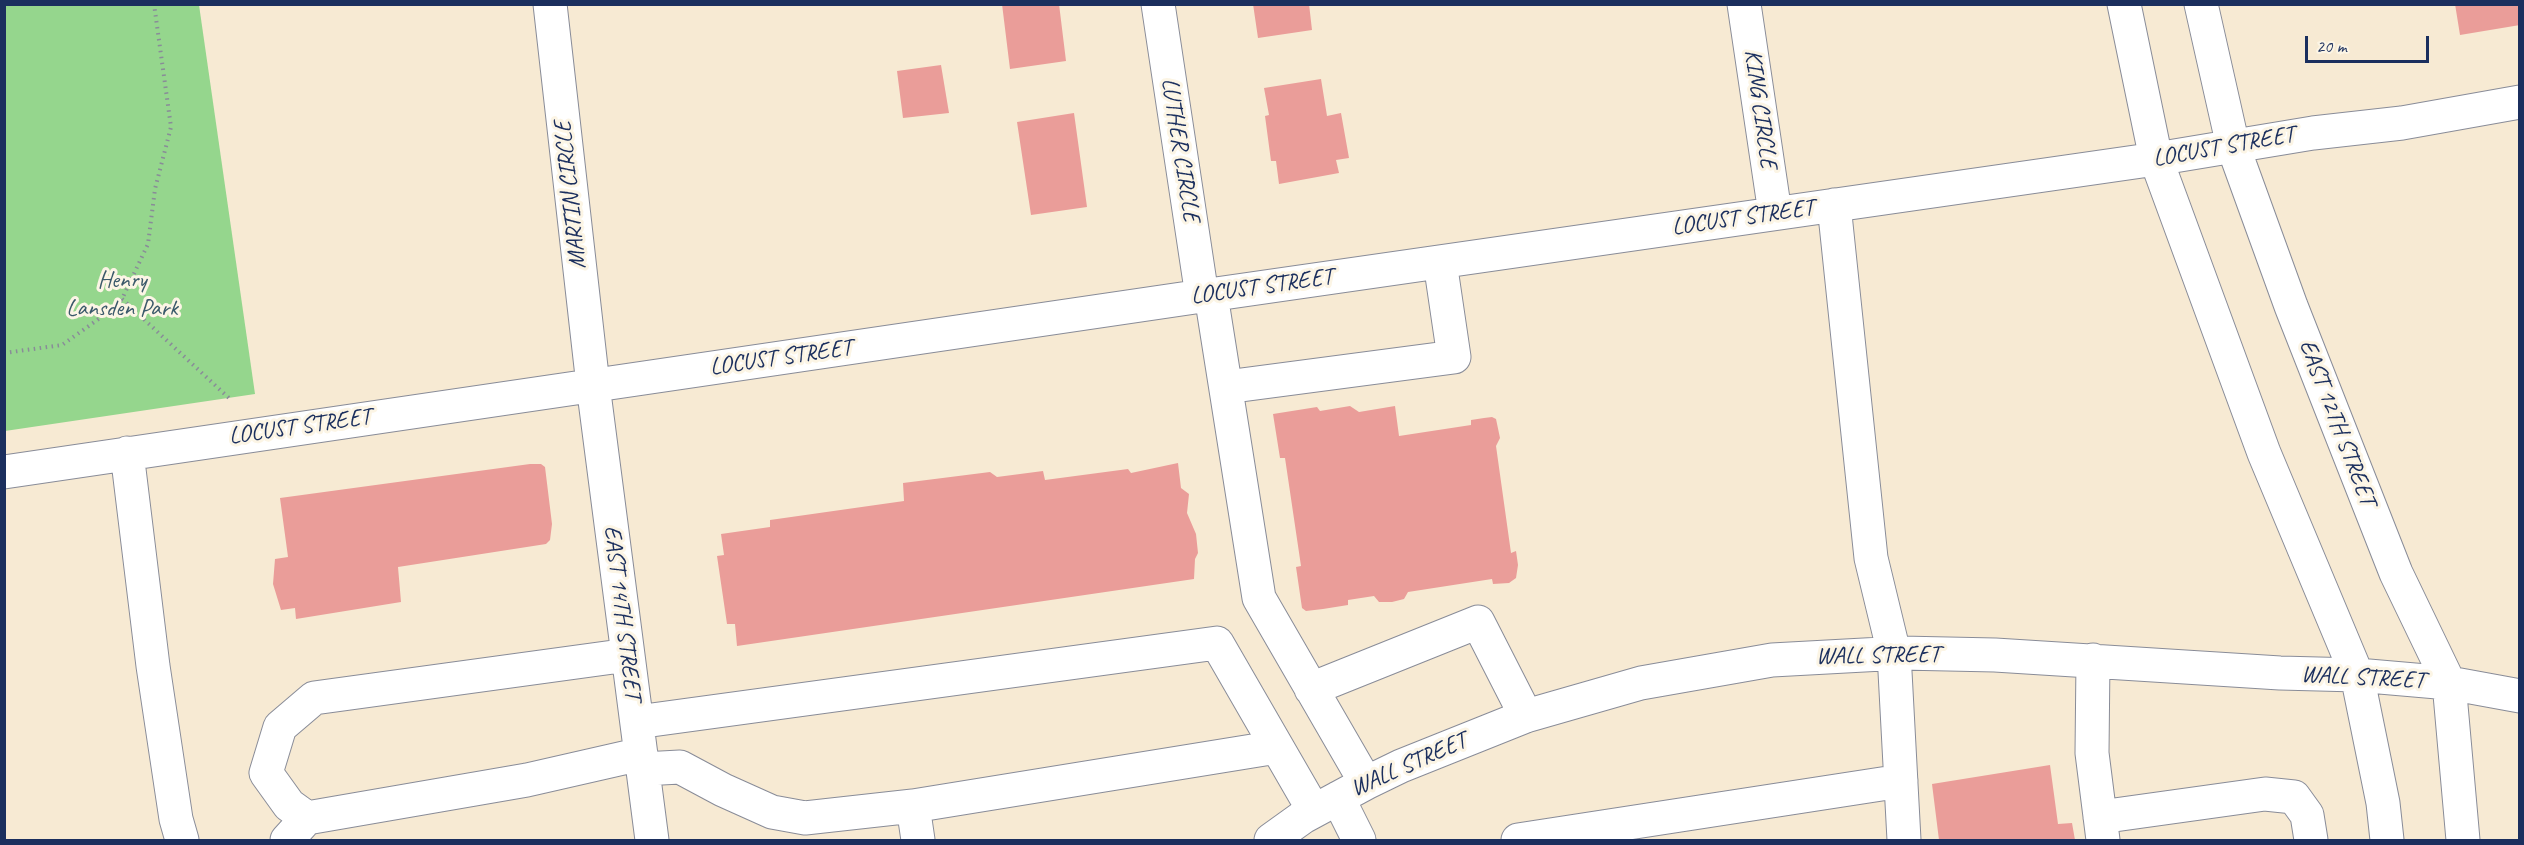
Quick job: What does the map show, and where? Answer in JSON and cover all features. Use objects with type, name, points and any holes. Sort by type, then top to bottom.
[{"type":"street","name":"MARTIN CIRCLE","points":[[550,4],[593,385]]},
{"type":"street","name":"LUTHER CIRCLE","points":[[1158,4],[1206,295],[1226,387],[1259,598],[1311,688],[1339,797]]},
{"type":"street","name":"KING CIRCLE","points":[[1744,4],[1775,213]]},
{"type":"street","points":[[2124,4],[2156,159],[2264,453],[2357,675],[2383,803],[2387,840]]},
{"type":"street","name":"EAST 12TH STREET","points":[[2201,4],[2233,146],[2291,306],[2396,573],[2449,683],[2463,840]]},
{"type":"street","name":"LOCUST STREET","points":[[4,472],[1206,295],[2156,159],[2313,133],[2402,123],[2520,102]]},
{"type":"street","points":[[1834,205],[1871,558],[1894,653],[1904,840]]},
{"type":"street","points":[[1226,387],[1454,357],[1440,262]]},
{"type":"street","name":"EAST 14TH STREET","points":[[593,385],[652,840]]},
{"type":"street","points":[[127,453],[153,666],[176,819],[182,840]]},
{"type":"street","points":[[1311,688],[1478,622],[1526,716]]},
{"type":"street","points":[[636,722],[1217,643],[1277,747],[1339,797],[1359,840]]},
{"type":"street","name":"WALL STREET","points":[[1271,840],[1339,797],[1452,744],[1526,716],[1641,683],[1772,660],[1894,653],[1995,655],[2280,673],[2357,675],[2449,683],[2520,696]]},
{"type":"street","points":[[628,655],[314,698],[280,727],[266,773],[289,805],[297,829],[527,780],[642,761],[680,767],[772,812],[805,818],[913,807],[1277,747]]},
{"type":"street","points":[[2093,660],[2092,753],[2102,829],[2265,794],[2294,797],[2307,815],[2311,840]]},
{"type":"street","points":[[1518,840],[1901,781]]},
{"type":"street","points":[[913,807],[918,840]]},
{"type":"path","points":[[4,353],[62,345],[100,318],[122,299],[148,244],[155,189],[171,127],[154,4]]},
{"type":"path","points":[[122,299],[232,402]]},
{"type":"green space","name":"Henry Lansden Park","points":[[4,5],[199,5],[255,394],[5,431]]},
{"type":"building","points":[[1002,4],[1059,4],[1066,61],[1010,69]]},
{"type":"building","points":[[1253,4],[1309,4],[1312,30],[1258,38]]},
{"type":"building","points":[[2455,4],[2520,4],[2520,25],[2460,35]]},
{"type":"building","points":[[941,65],[949,113],[903,118],[897,71]]},
{"type":"building","points":[[1321,79],[1327,116],[1341,113],[1349,158],[1336,160],[1339,173],[1279,184],[1276,161],[1271,161],[1265,116],[1269,115],[1264,88]]},
{"type":"building","points":[[1074,113],[1087,207],[1031,215],[1017,122]]},
{"type":"building","points":[[1350,406],[1359,412],[1395,406],[1399,436],[1471,425],[1471,420],[1492,417],[1496,419],[1500,438],[1496,446],[1511,553],[1516,551],[1518,565],[1516,578],[1509,583],[1493,584],[1492,579],[1408,592],[1404,599],[1392,602],[1379,602],[1374,596],[1348,600],[1348,605],[1306,611],[1302,608],[1296,567],[1301,566],[1285,458],[1280,458],[1273,414],[1317,407],[1320,411]]},
{"type":"building","points":[[1178,463],[1181,488],[1189,494],[1187,513],[1196,534],[1198,553],[1195,559],[1194,579],[737,646],[735,624],[727,624],[717,556],[724,555],[721,534],[770,527],[770,520],[904,501],[903,483],[990,472],[997,477],[1043,471],[1045,480],[1128,469],[1131,473]]},
{"type":"building","points":[[541,464],[545,467],[552,524],[550,540],[546,544],[398,567],[401,602],[296,619],[295,608],[281,610],[273,584],[275,559],[288,557],[280,498]]},
{"type":"building","points":[[2050,765],[2058,824],[2072,823],[2075,840],[1939,840],[1932,784]]}]
